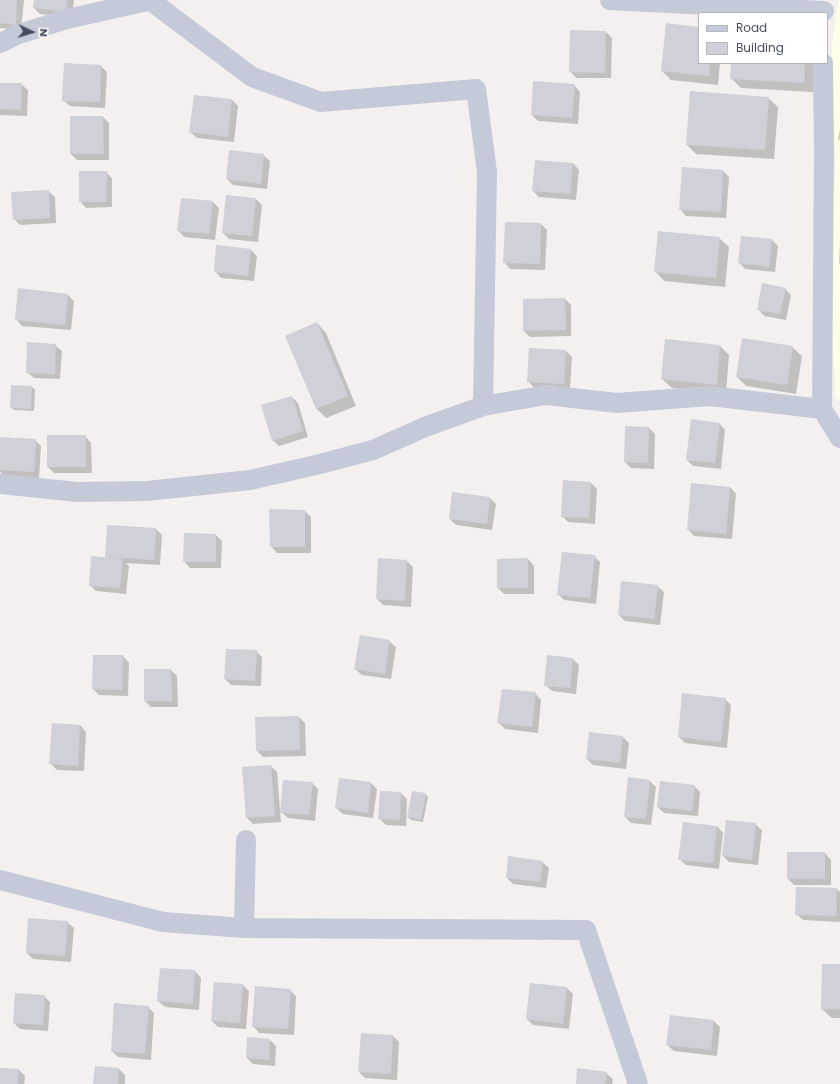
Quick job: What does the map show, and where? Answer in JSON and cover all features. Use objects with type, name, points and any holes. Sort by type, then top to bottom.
[{"type":"street","points":[[0,43],[19,34],[67,19],[151,0],[252,77],[322,102],[476,89],[487,172],[483,406]]},
{"type":"street","points":[[610,0],[825,8]]},
{"type":"street","points":[[823,64],[824,159],[822,409],[840,438]]},
{"type":"street","points":[[0,484],[77,492],[147,491],[250,480],[373,450],[425,427],[483,406],[546,395],[617,403],[710,396],[822,409]]},
{"type":"street","points":[[244,928],[246,840]]},
{"type":"street","points":[[0,880],[163,922],[244,928],[586,930],[638,1084]]},
{"type":"shaded area","points":[[838,0],[840,0],[840,399],[836,399],[829,288],[835,166],[832,46]]},
{"type":"building","points":[[0,0],[17,0],[16,25],[0,23]]},
{"type":"building","points":[[34,0],[67,0],[66,12],[33,8]]},
{"type":"building","points":[[666,23],[698,27],[698,64],[710,64],[709,76],[661,71]]},
{"type":"building","points":[[570,30],[606,31],[605,73],[569,72]]},
{"type":"building","points":[[64,63],[101,65],[100,102],[62,101]]},
{"type":"building","points":[[731,64],[805,64],[804,83],[730,79]]},
{"type":"building","points":[[533,81],[575,84],[572,118],[531,115]]},
{"type":"building","points":[[0,83],[22,83],[21,110],[0,109]]},
{"type":"building","points":[[690,91],[769,97],[765,150],[686,145]]},
{"type":"building","points":[[194,95],[232,99],[228,137],[189,132]]},
{"type":"building","points":[[70,116],[103,116],[104,154],[70,154]]},
{"type":"building","points":[[229,150],[264,154],[261,184],[226,179]]},
{"type":"building","points":[[535,160],[573,163],[570,194],[532,191]]},
{"type":"building","points":[[682,167],[723,170],[721,212],[679,210]]},
{"type":"building","points":[[79,171],[107,171],[106,202],[79,202]]},
{"type":"building","points":[[49,190],[50,218],[13,220],[11,192]]},
{"type":"building","points":[[226,195],[256,198],[252,236],[222,233]]},
{"type":"building","points":[[181,198],[213,201],[209,234],[177,231]]},
{"type":"building","points":[[505,222],[541,223],[540,264],[503,263]]},
{"type":"building","points":[[658,231],[720,237],[716,278],[654,272]]},
{"type":"building","points":[[741,236],[772,239],[769,267],[738,263]]},
{"type":"building","points":[[216,245],[251,249],[248,276],[214,272]]},
{"type":"building","points":[[762,283],[786,288],[780,314],[757,310]]},
{"type":"building","points":[[18,288],[68,294],[65,325],[15,320]]},
{"type":"building","points":[[565,298],[566,330],[523,331],[523,299]]},
{"type":"building","points":[[317,322],[348,396],[316,409],[285,336]]},
{"type":"building","points":[[742,338],[793,346],[787,385],[736,377]]},
{"type":"building","points":[[665,339],[720,345],[717,385],[661,379]]},
{"type":"building","points":[[27,342],[56,344],[55,374],[26,373]]},
{"type":"building","points":[[529,348],[566,350],[564,384],[527,382]]},
{"type":"building","points":[[11,385],[32,386],[31,409],[10,408]]},
{"type":"building","points":[[292,396],[303,431],[272,441],[261,405]]},
{"type":"building","points":[[691,419],[720,423],[715,463],[686,460]]},
{"type":"building","points":[[625,426],[649,427],[648,463],[624,462]]},
{"type":"building","points":[[47,435],[86,435],[86,467],[47,467]]},
{"type":"building","points":[[0,437],[36,439],[34,472],[0,470]]},
{"type":"building","points":[[563,480],[591,482],[589,518],[561,517]]},
{"type":"building","points":[[691,483],[730,487],[726,534],[687,530]]},
{"type":"building","points":[[452,492],[490,497],[487,524],[449,519]]},
{"type":"building","points":[[269,509],[305,510],[305,547],[270,547]]},
{"type":"building","points":[[107,525],[156,528],[154,560],[105,557]]},
{"type":"building","points":[[184,533],[216,534],[216,562],[183,562]]},
{"type":"building","points":[[562,552],[595,555],[590,598],[557,595]]},
{"type":"building","points":[[91,556],[123,559],[120,588],[89,586]]},
{"type":"building","points":[[378,558],[407,560],[405,601],[376,599]]},
{"type":"building","points":[[528,558],[528,588],[497,588],[497,559]]},
{"type":"building","points":[[621,581],[658,585],[654,619],[618,615]]},
{"type":"building","points":[[360,635],[390,640],[385,674],[354,669]]},
{"type":"building","points":[[226,649],[257,650],[255,681],[224,679]]},
{"type":"building","points":[[93,655],[123,655],[122,690],[92,689]]},
{"type":"building","points":[[547,655],[573,658],[570,688],[544,686]]},
{"type":"building","points":[[144,669],[171,669],[172,701],[144,701]]},
{"type":"building","points":[[502,689],[536,692],[532,727],[497,723]]},
{"type":"building","points":[[682,693],[726,698],[721,742],[678,737]]},
{"type":"building","points":[[299,716],[300,750],[256,751],[255,717]]},
{"type":"building","points":[[52,723],[80,725],[78,766],[49,764]]},
{"type":"building","points":[[589,732],[623,736],[620,763],[586,759]]},
{"type":"building","points":[[271,765],[275,816],[246,818],[242,767]]},
{"type":"building","points":[[628,777],[650,780],[646,819],[624,817]]},
{"type":"building","points":[[339,778],[371,782],[368,813],[335,808]]},
{"type":"building","points":[[283,780],[313,782],[309,815],[280,813]]},
{"type":"building","points":[[660,781],[695,785],[692,811],[657,807]]},
{"type":"building","points":[[380,791],[401,792],[400,820],[378,819]]},
{"type":"building","points":[[412,791],[426,793],[421,820],[407,817]]},
{"type":"building","points":[[726,820],[756,823],[752,860],[722,856]]},
{"type":"building","points":[[683,822],[717,826],[713,863],[678,860]]},
{"type":"building","points":[[787,852],[825,852],[825,879],[787,879]]},
{"type":"building","points":[[508,856],[543,861],[540,882],[506,878]]},
{"type":"building","points":[[796,887],[837,888],[836,916],[795,915]]},
{"type":"building","points":[[28,918],[68,921],[65,956],[26,953]]},
{"type":"building","points":[[822,964],[840,964],[840,1009],[821,1009]]},
{"type":"building","points":[[160,968],[195,970],[193,1004],[157,1001]]},
{"type":"building","points":[[214,982],[243,984],[240,1023],[211,1021]]},
{"type":"building","points":[[530,983],[567,987],[563,1024],[526,1019]]},
{"type":"building","points":[[255,986],[291,989],[288,1029],[252,1027]]},
{"type":"building","points":[[15,993],[45,995],[43,1025],[13,1023]]},
{"type":"building","points":[[114,1003],[149,1006],[145,1054],[111,1052]]},
{"type":"building","points":[[670,1015],[714,1020],[711,1050],[666,1045]]},
{"type":"building","points":[[361,1033],[393,1035],[391,1074],[358,1072]]},
{"type":"building","points":[[247,1037],[270,1039],[269,1060],[246,1058]]},
{"type":"building","points":[[95,1066],[119,1068],[118,1084],[93,1084]]},
{"type":"building","points":[[0,1068],[19,1069],[18,1084],[0,1084]]},
{"type":"building","points":[[577,1068],[607,1072],[605,1084],[576,1084]]}]
